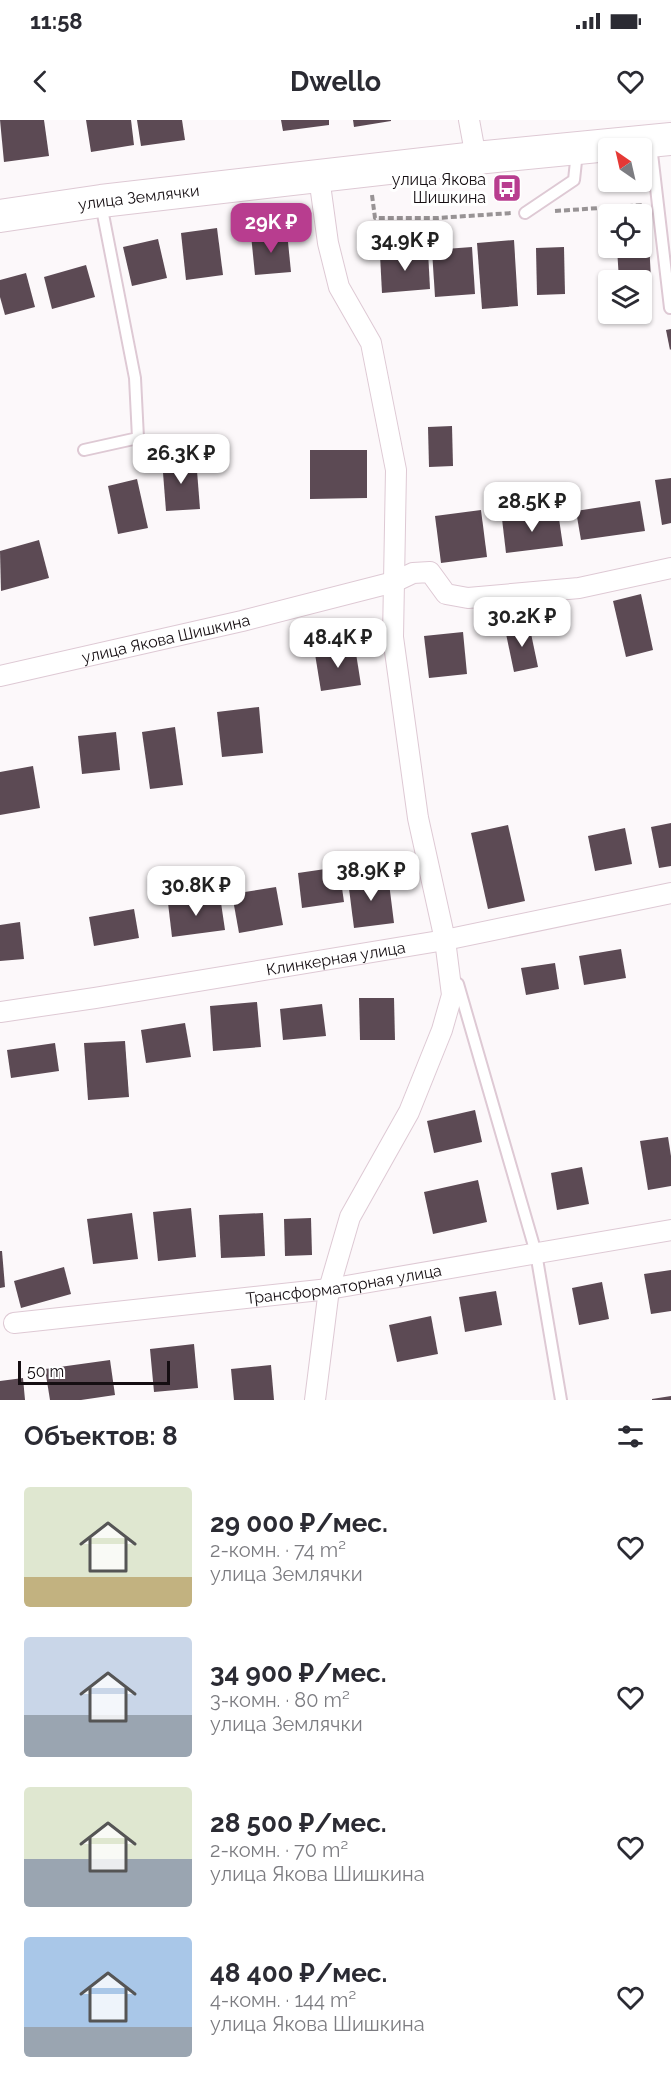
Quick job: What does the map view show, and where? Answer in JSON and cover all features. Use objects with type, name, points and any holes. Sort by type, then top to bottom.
[{"type":"main road","name":"улица Землячки","points":[[0,216],[101,201],[361,171],[661,140]]},
{"type":"street","points":[[469,120],[476,158]]},
{"type":"street","points":[[315,1400],[329,1289],[350,1217],[409,1112],[442,1030],[452,995],[445,940],[418,818],[393,637],[396,470],[371,343],[339,287],[328,243],[320,177]]},
{"type":"street","name":"улица Якова Шишкина","points":[[0,676],[242,621],[394,582],[413,573],[430,572],[446,594],[468,598],[579,588],[671,567]]},
{"type":"street","name":"Клинкерная улица","points":[[0,1012],[445,940],[671,893]]},
{"type":"street","name":"Трансформаторная улица","points":[[14,1323],[329,1289],[671,1230]]},
{"type":"lane","points":[[661,140],[670,308]]},
{"type":"lane","points":[[525,213],[574,180],[577,149]]},
{"type":"lane","points":[[84,450],[138,438],[135,378],[101,201]]},
{"type":"lane","points":[[445,940],[536,1253],[561,1400]]},
{"type":"path","points":[[361,171],[363,189],[372,188],[375,218],[437,218]]},
{"type":"building","points":[[0,120],[44,120],[49,156],[4,162]]},
{"type":"building","points":[[86,120],[131,120],[134,145],[91,152]]},
{"type":"building","points":[[137,120],[182,120],[185,140],[141,146]]},
{"type":"building","points":[[281,120],[329,120],[329,125],[283,131]]},
{"type":"building","points":[[353,120],[391,120],[391,121],[354,127]]},
{"type":"building","points":[[217,228],[223,275],[186,280],[181,233]]},
{"type":"building","points":[[287,232],[291,272],[255,275],[251,235]]},
{"type":"building","points":[[158,239],[167,278],[132,286],[123,247]]},
{"type":"building","points":[[514,240],[518,306],[482,309],[477,243]]},
{"type":"building","points":[[472,247],[475,294],[435,297],[432,250]]},
{"type":"building","points":[[564,247],[565,294],[537,295],[536,248]]},
{"type":"building","points":[[428,251],[430,289],[382,293],[380,255]]},
{"type":"building","points":[[618,258],[650,258],[651,270],[618,270]]},
{"type":"building","points":[[86,265],[95,297],[52,309],[44,277]]},
{"type":"building","points":[[26,273],[35,307],[5,315],[0,297],[0,280]]},
{"type":"building","points":[[671,329],[671,349],[670,350],[666,330]]},
{"type":"building","points":[[452,426],[453,466],[429,467],[428,427]]},
{"type":"building","points":[[310,450],[367,450],[367,498],[310,499]]},
{"type":"building","points":[[196,458],[200,509],[166,511],[162,460]]},
{"type":"building","points":[[671,478],[671,523],[662,525],[655,480]]},
{"type":"building","points":[[137,479],[148,528],[118,534],[108,486]]},
{"type":"building","points":[[640,501],[645,531],[581,540],[576,511]]},
{"type":"building","points":[[481,510],[487,557],[441,563],[435,516]]},
{"type":"building","points":[[558,512],[563,546],[506,553],[502,519]]},
{"type":"building","points":[[39,540],[49,578],[1,591],[0,551]]},
{"type":"building","points":[[641,594],[653,650],[626,657],[613,601]]},
{"type":"building","points":[[529,624],[538,667],[514,672],[505,629]]},
{"type":"building","points":[[463,632],[467,674],[429,678],[424,636]]},
{"type":"building","points":[[355,647],[361,685],[321,691],[315,654]]},
{"type":"building","points":[[259,707],[263,753],[222,757],[217,712]]},
{"type":"building","points":[[175,727],[183,785],[150,789],[142,732]]},
{"type":"building","points":[[116,732],[120,770],[82,774],[78,736]]},
{"type":"building","points":[[33,766],[40,808],[0,815],[0,772]]},
{"type":"building","points":[[671,823],[671,866],[659,868],[651,827]]},
{"type":"building","points":[[508,825],[525,901],[488,909],[471,833]]},
{"type":"building","points":[[625,828],[632,864],[595,871],[588,836]]},
{"type":"building","points":[[339,867],[344,902],[302,908],[298,873]]},
{"type":"building","points":[[388,875],[394,923],[354,928],[348,881]]},
{"type":"building","points":[[276,887],[283,925],[239,933],[232,894]]},
{"type":"building","points":[[220,896],[225,930],[172,937],[168,903]]},
{"type":"building","points":[[134,909],[139,938],[94,946],[89,917]]},
{"type":"building","points":[[20,922],[24,959],[0,961],[0,925]]},
{"type":"building","points":[[621,949],[626,978],[584,985],[579,956]]},
{"type":"building","points":[[555,963],[559,989],[526,995],[521,968]]},
{"type":"building","points":[[359,998],[394,998],[395,1040],[360,1040]]},
{"type":"building","points":[[257,1002],[261,1047],[213,1051],[210,1006]]},
{"type":"building","points":[[322,1004],[326,1036],[283,1040],[280,1009]]},
{"type":"building","points":[[185,1023],[191,1057],[146,1063],[141,1030]]},
{"type":"building","points":[[125,1041],[129,1097],[88,1100],[84,1043]]},
{"type":"building","points":[[55,1043],[59,1071],[11,1078],[7,1050]]},
{"type":"building","points":[[475,1110],[482,1142],[434,1153],[427,1121]]},
{"type":"building","points":[[668,1137],[671,1156],[671,1186],[648,1190],[640,1141]]},
{"type":"building","points":[[582,1167],[589,1204],[557,1210],[551,1173]]},
{"type":"building","points":[[478,1180],[487,1222],[433,1234],[424,1192]]},
{"type":"building","points":[[191,1208],[196,1257],[158,1261],[153,1212]]},
{"type":"building","points":[[132,1213],[138,1259],[93,1264],[87,1219]]},
{"type":"building","points":[[263,1213],[265,1256],[221,1258],[219,1215]]},
{"type":"building","points":[[311,1218],[312,1255],[285,1256],[284,1219]]},
{"type":"building","points":[[0,1251],[2,1251],[5,1287],[0,1288]]},
{"type":"building","points":[[64,1267],[71,1294],[21,1308],[14,1281]]},
{"type":"building","points":[[671,1270],[671,1311],[651,1314],[644,1274]]},
{"type":"building","points":[[602,1282],[609,1319],[579,1325],[572,1288]]},
{"type":"building","points":[[496,1291],[502,1325],[465,1332],[459,1297]]},
{"type":"building","points":[[431,1316],[438,1354],[397,1362],[389,1325]]},
{"type":"building","points":[[194,1344],[198,1388],[154,1392],[150,1349]]},
{"type":"building","points":[[110,1360],[115,1395],[81,1400],[50,1400],[45,1369]]},
{"type":"building","points":[[271,1365],[274,1400],[234,1400],[231,1369]]},
{"type":"building","points":[[23,1378],[25,1400],[0,1400],[0,1381]]},
{"type":"building","points":[[671,1396],[671,1400],[652,1400],[652,1399]]},
{"type":"place","name":"улица Якова Шишкина","points":[[507,188]]}]
